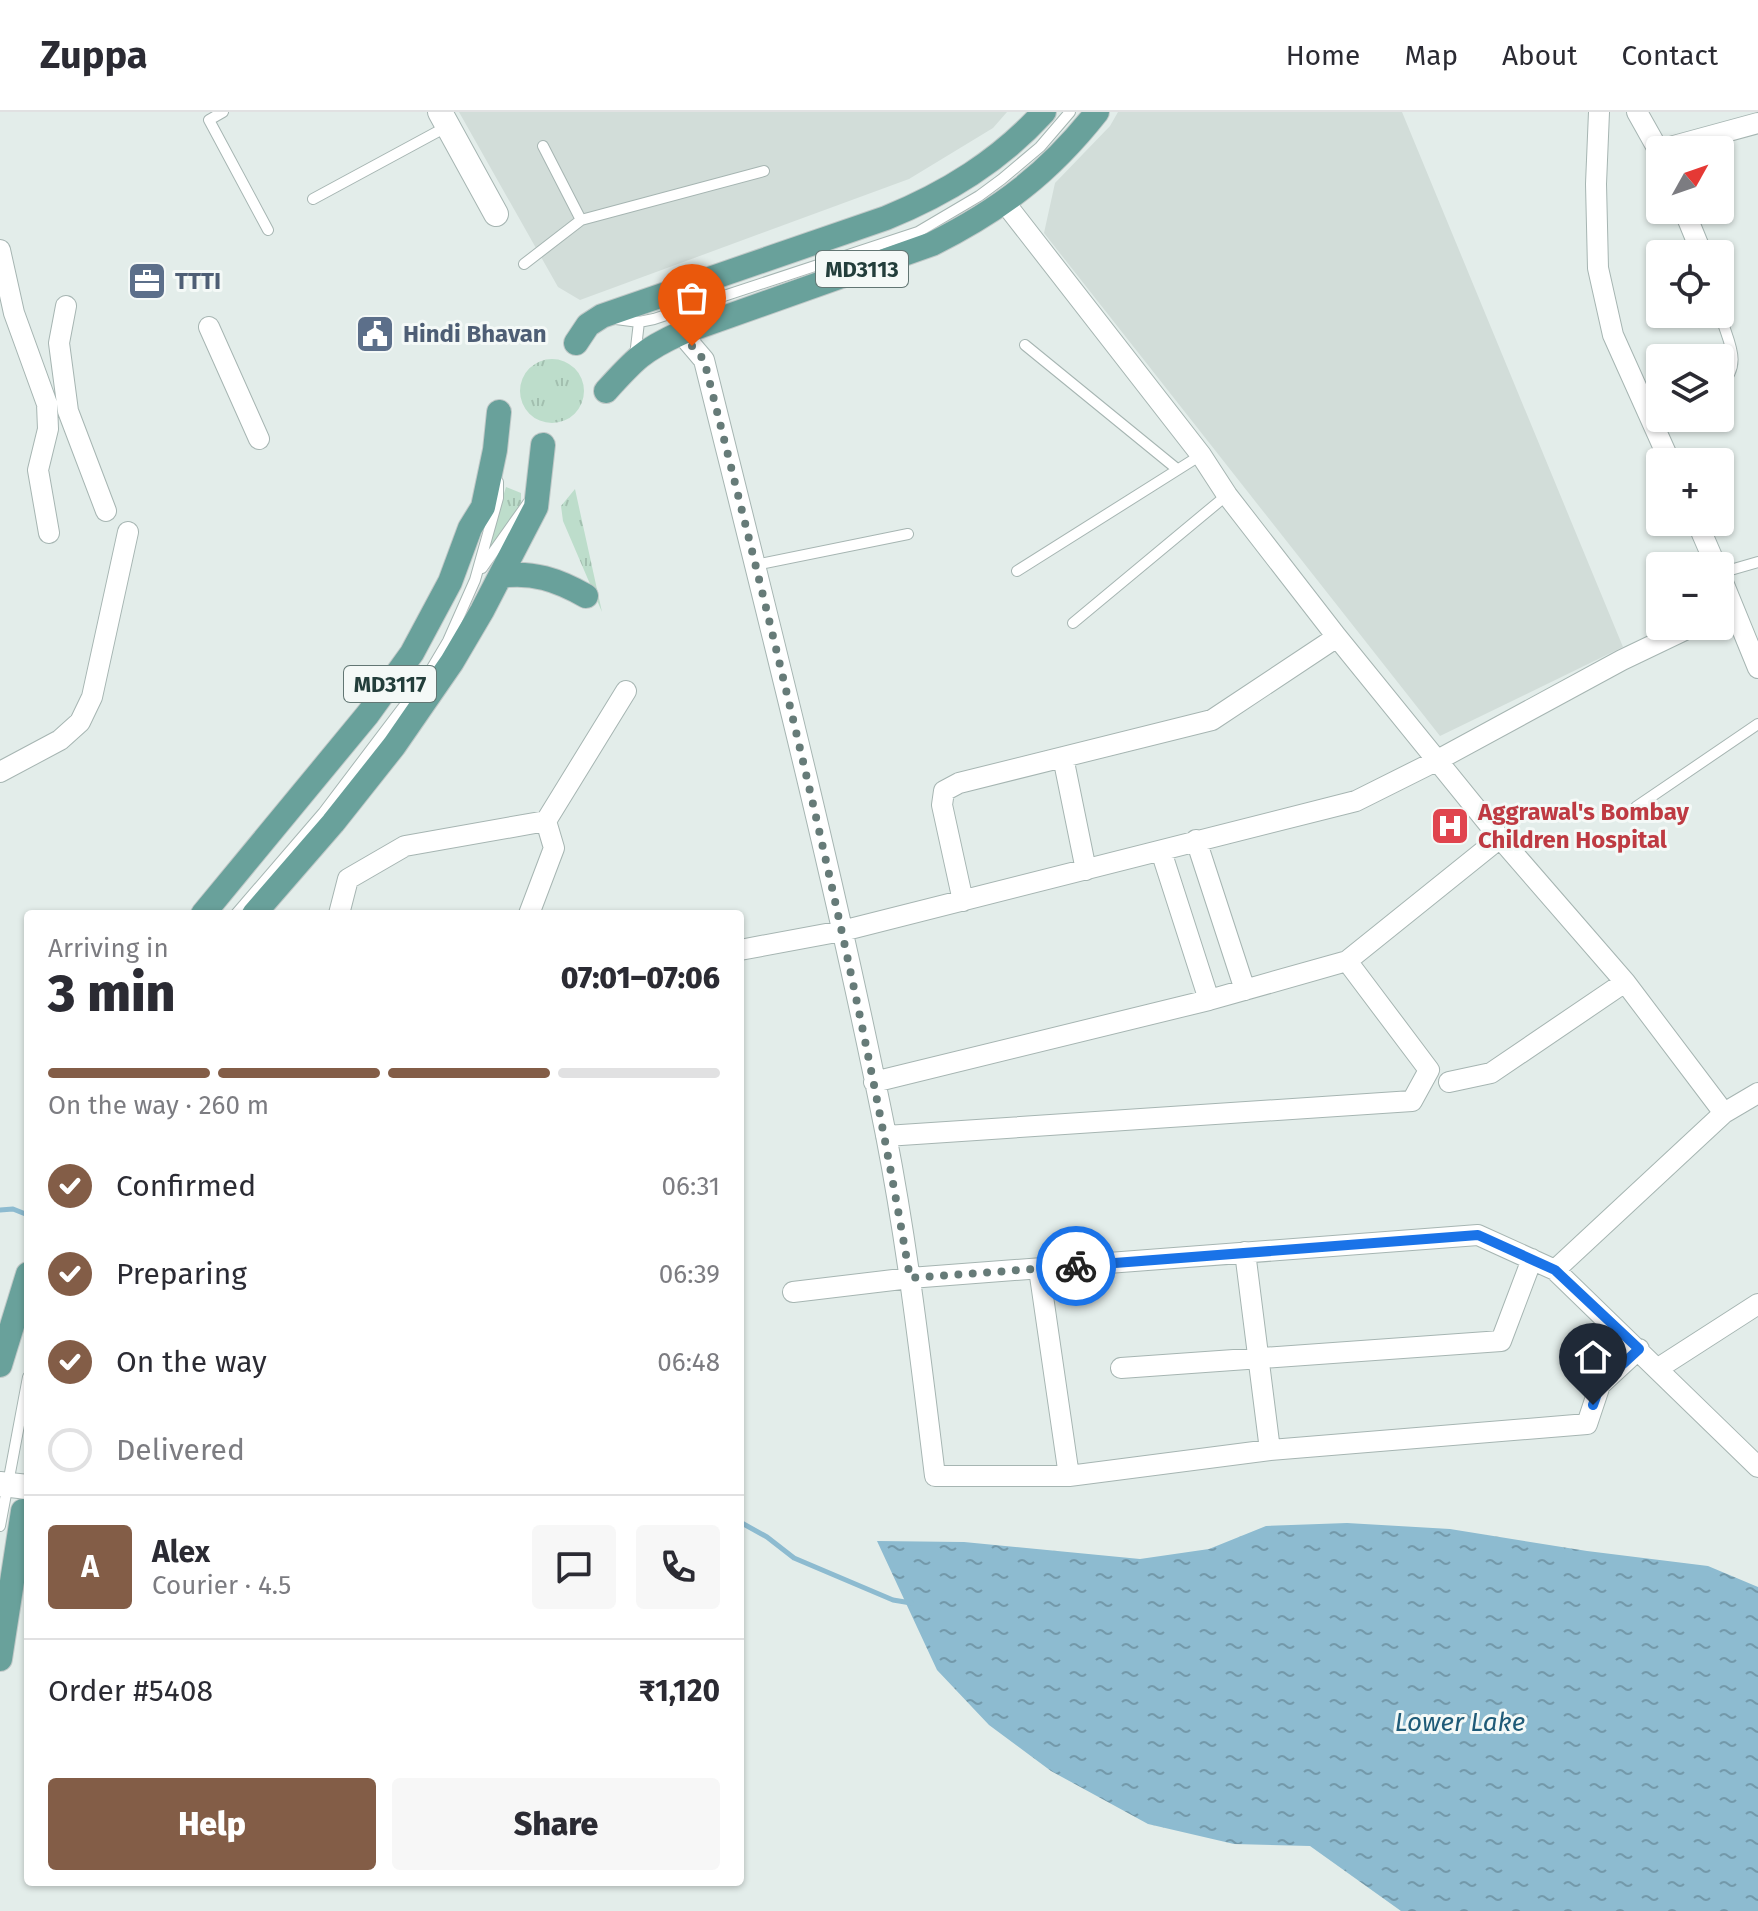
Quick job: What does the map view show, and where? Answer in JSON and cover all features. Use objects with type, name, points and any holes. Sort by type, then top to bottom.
[{"type":"main road","name":"MD3113","points":[[576,343],[588,325],[602,316],[926,202],[983,168],[1044,112]]},
{"type":"main road","name":"MD3113","points":[[606,391],[634,359],[655,344],[932,244],[1005,203],[1051,165],[1097,112]]},
{"type":"main road","name":"MD3117","points":[[206,910],[368,714],[412,653],[450,582],[470,528],[483,507],[499,412]]},
{"type":"main road","name":"MD3117","points":[[257,910],[394,746],[452,662],[536,507],[543,445]]},
{"type":"main road","points":[[500,576],[522,573],[549,578],[586,596]]},
{"type":"main road","points":[[0,1365],[24,1286]]},
{"type":"main road","points":[[0,1659],[24,1523]]},
{"type":"street","points":[[1599,112],[1596,184],[1598,268],[1613,335],[1646,399]]},
{"type":"street","points":[[1637,112],[1650,136]]},
{"type":"street","points":[[444,119],[496,214]]},
{"type":"street","points":[[1714,136],[1758,123]]},
{"type":"street","points":[[1005,203],[1201,455],[1227,495],[1337,637],[1500,838],[1625,982],[1724,1113]]},
{"type":"street","points":[[0,250],[2,272],[14,313],[47,404],[48,429],[38,470],[49,533]]},
{"type":"street","points":[[66,306],[59,343],[68,411],[106,511]]},
{"type":"street","points":[[209,327],[259,439]]},
{"type":"street","points":[[681,333],[704,360],[842,931],[886,1136],[910,1278],[935,1476],[1069,1476],[1270,1450],[1587,1424],[1600,1385],[1639,1349]]},
{"type":"street","points":[[0,772],[60,740],[80,722],[92,697],[128,532]]},
{"type":"street","points":[[1734,624],[1758,668]]},
{"type":"street","points":[[963,901],[942,805],[944,791],[959,783],[1212,720],[1337,637]]},
{"type":"street","points":[[744,949],[842,931],[1356,801],[1664,640]]},
{"type":"street","points":[[531,910],[554,848],[546,821],[626,691]]},
{"type":"street","points":[[1063,757],[1086,870]]},
{"type":"street","points":[[340,910],[348,879],[405,846],[546,821]]},
{"type":"street","points":[[874,1082],[1209,1000],[1347,961],[1500,838]]},
{"type":"street","points":[[1196,840],[1245,990]]},
{"type":"street","points":[[1161,851],[1209,1000]]},
{"type":"street","points":[[886,1136],[1412,1101],[1429,1070],[1347,961]]},
{"type":"street","points":[[1449,1082],[1491,1073],[1625,982]]},
{"type":"street","points":[[1555,1270],[1724,1113],[1758,1093]]},
{"type":"street","points":[[793,1292],[910,1278],[1478,1235],[1555,1270],[1758,1467]]},
{"type":"street","points":[[1245,1252],[1270,1450]]},
{"type":"street","points":[[1121,1368],[1501,1341],[1532,1259]]},
{"type":"street","points":[[1039,1269],[1069,1476]]},
{"type":"street","points":[[1657,1369],[1758,1304]]},
{"type":"lane","points":[[223,112],[209,120],[268,230]]},
{"type":"lane","points":[[602,316],[639,322],[697,307],[918,232],[1002,179],[1040,147],[1070,112]]},
{"type":"lane","points":[[313,199],[444,119]]},
{"type":"lane","points":[[543,146],[581,220]]},
{"type":"lane","points":[[524,264],[581,220],[764,171]]},
{"type":"lane","points":[[634,359],[639,322]]},
{"type":"lane","points":[[1025,345],[1177,469]]},
{"type":"lane","points":[[239,910],[323,813],[429,673],[448,641],[475,580],[498,498],[495,450]]},
{"type":"lane","points":[[1017,571],[1201,455]]},
{"type":"lane","points":[[475,580],[518,515],[540,492]]},
{"type":"lane","points":[[1073,623],[1227,495]]},
{"type":"lane","points":[[755,565],[908,534]]},
{"type":"lane","points":[[1734,570],[1758,562]]},
{"type":"lane","points":[[1636,807],[1758,724]]},
{"type":"lane","points":[[0,1526],[11,1485],[24,1402]]},
{"type":"shaded area","points":[[459,112],[1007,112],[993,128],[909,179],[580,300],[558,287]]},
{"type":"shaded area","points":[[1118,112],[1402,112],[1623,647],[1440,736],[1044,233],[1055,183],[1110,126]]},
{"type":"green space","points":[[552,359],[564,361],[575,368],[582,379],[582,403],[575,414],[564,421],[552,423],[540,421],[529,414],[522,403],[520,391],[522,379],[529,368],[540,361]]},
{"type":"green space","points":[[506,487],[521,493],[521,510],[485,555]]},
{"type":"green space","points":[[575,489],[602,612],[563,521],[561,506]]},
{"type":"water","name":"Lower Lake","points":[[1347,1523],[1450,1529],[1708,1566],[1758,1587],[1758,1911],[1401,1911],[1310,1846],[1234,1844],[1148,1824],[1051,1771],[989,1725],[937,1670],[877,1541],[964,1542],[1140,1559],[1209,1549],[1266,1526]]},
{"type":"waterway","points":[[0,1210],[13,1209],[24,1213]]},
{"type":"waterway","points":[[744,1524],[794,1558],[893,1600],[911,1603]]},
{"type":"way so far","points":[[692,346],[704,360],[842,931],[886,1136],[910,1278],[1076,1266]]},
{"type":"place","name":"TTTI","points":[[147,281]]},
{"type":"place","name":"Hindi Bhavan","points":[[375,334]]},
{"type":"place","name":"Aggrawal's Bombay Children Hospital","points":[[1450,826]]},
{"type":"route","points":[[1076,1266],[1478,1235],[1555,1270],[1639,1349],[1600,1385],[1593,1405]]}]
